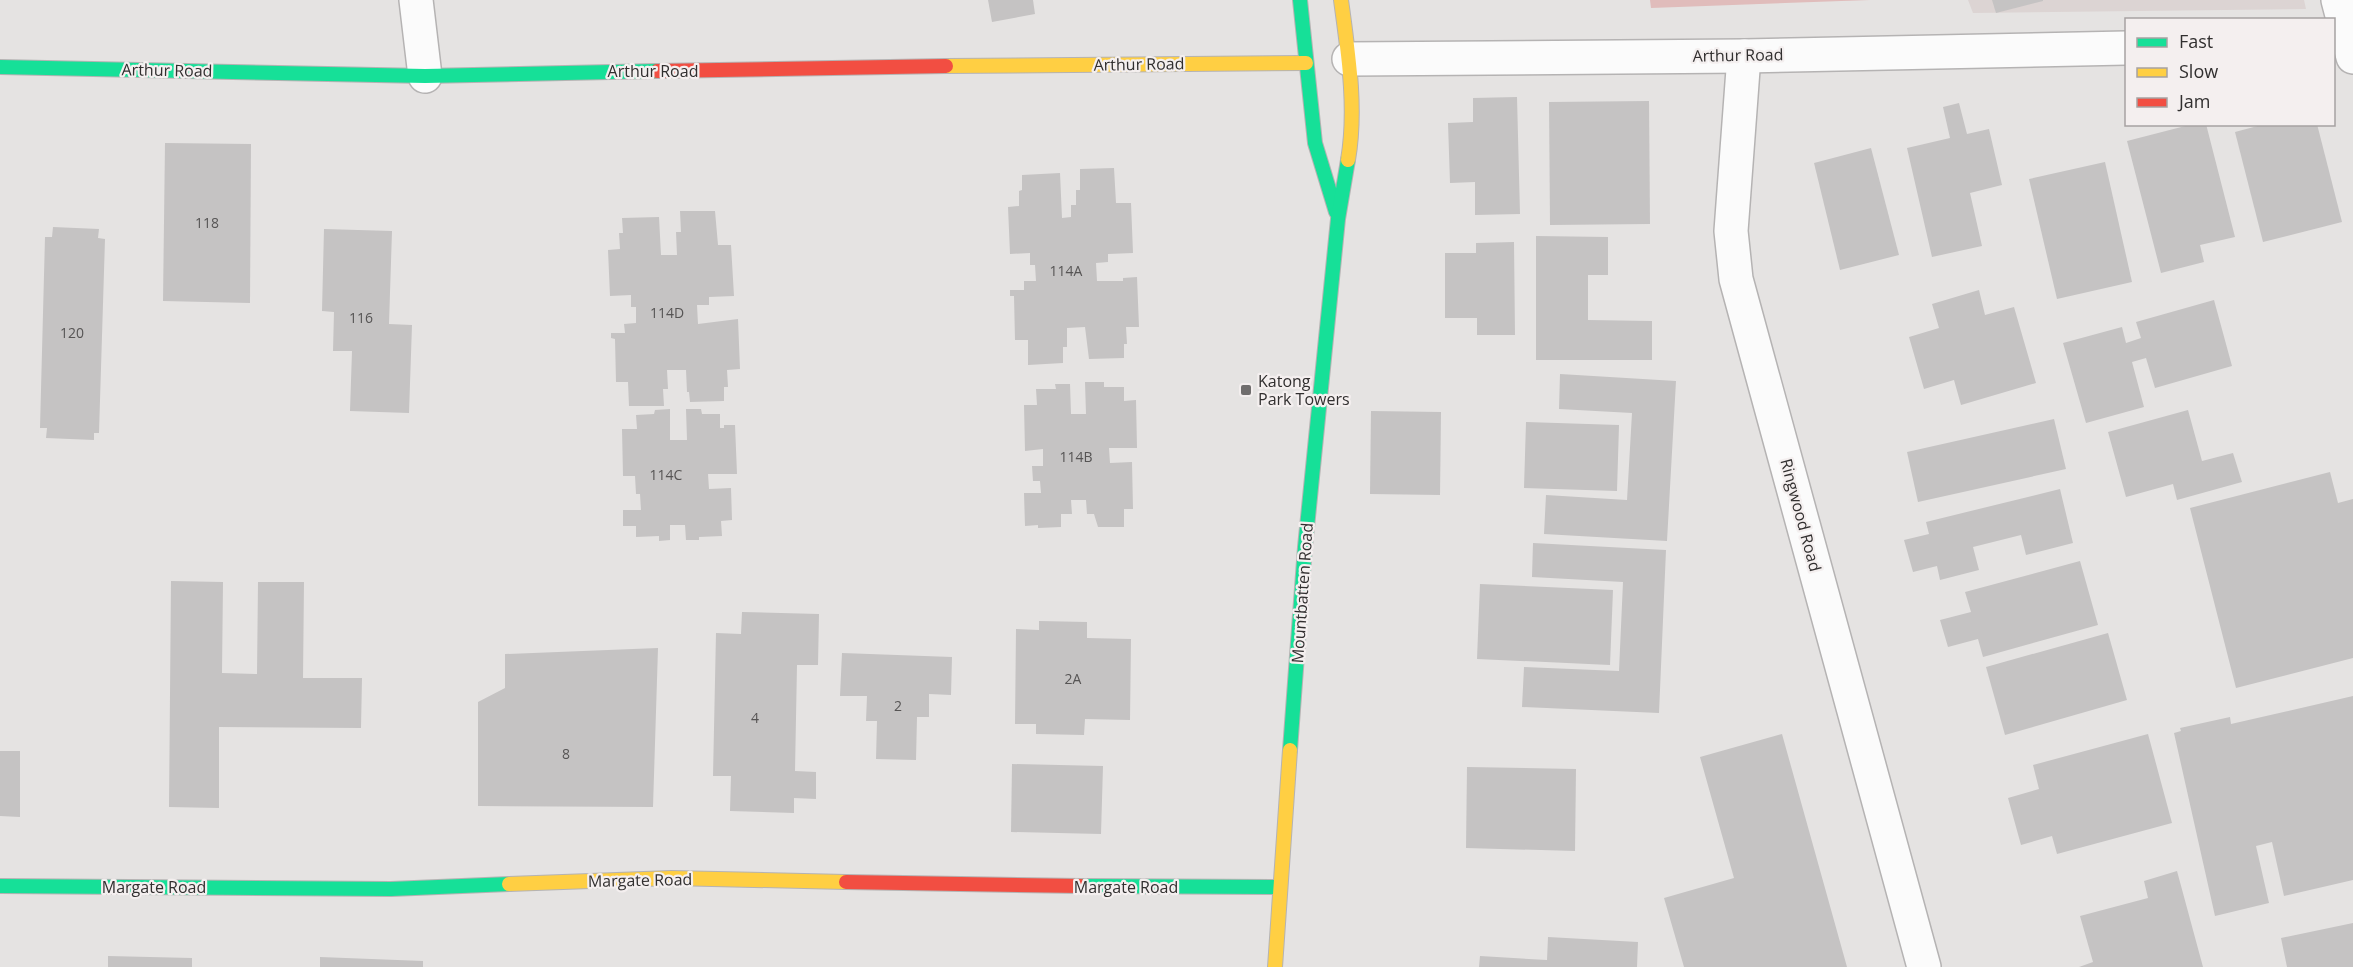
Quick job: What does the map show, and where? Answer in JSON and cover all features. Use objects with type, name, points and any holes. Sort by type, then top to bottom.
[{"type":"street","points":[[416,0],[425,76]]},
{"type":"street","name":"Mountbatten Road","points":[[1300,0],[1315,143],[1338,219]]},
{"type":"street","name":"Mountbatten Road","points":[[1275,967],[1305,547],[1338,219],[1352,137],[1349,59],[1341,0]]},
{"type":"street","points":[[2338,0],[2347,46]]},
{"type":"street","name":"Arthur Road","points":[[1349,59],[1744,56],[2125,48]]},
{"type":"street","name":"Ringwood Road","points":[[1744,56],[1731,231],[1736,279],[1924,967]]},
{"type":"street","name":"Arthur Road","points":[[0,67],[425,76],[878,67],[1306,63]]},
{"type":"street","name":"Margate Road","points":[[0,886],[391,889],[671,878],[968,885],[1280,887]]},
{"type":"shaded area","points":[[1650,0],[1870,0],[1651,8]]},
{"type":"shaded area","points":[[1968,0],[2304,0],[2306,9],[1973,13]]},
{"type":"building","points":[[988,0],[1033,0],[1035,14],[992,22]]},
{"type":"building","points":[[1992,0],[2043,0],[2043,1],[1996,13]]},
{"type":"building","points":[[1517,97],[1520,214],[1475,215],[1475,182],[1450,183],[1448,123],[1473,122],[1473,98]]},
{"type":"building","points":[[1649,101],[1650,224],[1550,225],[1549,102]]},
{"type":"building","points":[[1959,103],[1967,134],[1989,129],[2002,185],[1970,193],[1982,246],[1932,257],[1907,148],[1950,138],[1943,107]]},
{"type":"building","points":[[2185,126],[2207,126],[2235,237],[2200,245],[2204,262],[2161,273],[2127,141]]},
{"type":"building","points":[[2258,126],[2318,126],[2342,222],[2263,242],[2235,132]]},
{"type":"building","points":[[165,143],[251,144],[250,303],[163,301]]},
{"type":"building","points":[[1871,148],[1899,255],[1840,270],[1814,163]]},
{"type":"building","points":[[2105,162],[2132,282],[2057,299],[2029,179]]},
{"type":"building","points":[[1114,168],[1116,203],[1131,203],[1133,253],[1108,254],[1108,262],[1096,263],[1097,281],[1123,281],[1123,278],[1137,277],[1139,327],[1126,327],[1127,344],[1124,344],[1124,358],[1089,359],[1085,327],[1067,328],[1067,347],[1063,347],[1063,363],[1028,365],[1028,340],[1015,340],[1014,296],[1010,296],[1010,290],[1024,290],[1024,281],[1036,281],[1035,265],[1030,265],[1030,253],[1010,254],[1008,207],[1019,206],[1022,175],[1060,173],[1062,218],[1071,217],[1071,205],[1076,205],[1076,190],[1080,190],[1080,169]]},
{"type":"building","points":[[680,211],[715,211],[718,245],[731,245],[734,296],[709,297],[709,305],[697,305],[698,324],[738,319],[740,369],[727,370],[728,387],[724,387],[724,401],[690,402],[686,370],[667,370],[668,389],[663,389],[664,406],[629,406],[628,382],[616,382],[615,339],[611,338],[611,333],[625,333],[624,324],[636,323],[636,307],[631,307],[631,295],[610,296],[608,250],[620,249],[619,233],[623,233],[622,218],[659,217],[661,255],[677,255],[676,232],[681,232]]},
{"type":"building","points":[[53,227],[99,229],[98,238],[105,239],[99,433],[94,433],[94,440],[46,438],[47,428],[40,428],[45,237],[52,237]]},
{"type":"building","points":[[324,229],[392,231],[389,324],[412,325],[409,413],[350,411],[352,351],[333,351],[334,312],[322,311]]},
{"type":"building","points":[[1536,236],[1608,237],[1608,275],[1588,275],[1588,320],[1652,321],[1652,360],[1536,360]]},
{"type":"building","points":[[1514,242],[1515,335],[1477,335],[1477,318],[1445,318],[1445,253],[1476,253],[1476,243]]},
{"type":"building","points":[[1979,290],[1985,315],[2014,307],[2036,383],[1961,405],[1954,380],[1924,389],[1909,337],[1939,328],[1932,304]]},
{"type":"building","points":[[2214,300],[2232,366],[2155,388],[2146,358],[2132,362],[2144,407],[2086,423],[2063,343],[2122,327],[2126,343],[2141,338],[2136,322]]},
{"type":"building","points":[[1560,374],[1676,381],[1667,541],[1544,534],[1546,495],[1627,500],[1632,413],[1559,409]]},
{"type":"building","points":[[1085,382],[1104,382],[1104,387],[1124,387],[1124,401],[1136,400],[1137,448],[1109,448],[1110,463],[1132,462],[1133,509],[1124,509],[1124,527],[1098,527],[1094,514],[1087,514],[1086,500],[1071,500],[1072,514],[1061,514],[1061,527],[1025,526],[1024,493],[1041,493],[1040,481],[1033,481],[1032,466],[1043,466],[1043,449],[1025,451],[1024,405],[1037,405],[1036,389],[1056,389],[1055,384],[1070,384],[1071,414],[1086,414]]},
{"type":"building","points":[[670,409],[670,440],[687,440],[686,409],[701,409],[702,414],[720,414],[720,428],[724,428],[724,425],[735,425],[737,474],[708,474],[709,489],[731,488],[732,520],[721,521],[722,536],[686,540],[685,525],[670,525],[670,540],[659,541],[659,536],[636,537],[636,526],[623,526],[623,510],[641,510],[640,494],[636,494],[635,476],[623,476],[622,429],[637,429],[636,415],[654,414],[655,410]]},
{"type":"building","points":[[2188,410],[2202,461],[2233,453],[2242,482],[2177,500],[2173,484],[2126,497],[2108,432]]},
{"type":"building","points":[[1371,411],[1441,412],[1440,495],[1370,494]]},
{"type":"building","points":[[2054,419],[2066,469],[1918,502],[1907,452]]},
{"type":"building","points":[[1526,422],[1619,425],[1617,491],[1524,488]]},
{"type":"building","points":[[2330,472],[2338,503],[2353,499],[2353,658],[2236,688],[2190,508]]},
{"type":"building","points":[[2060,489],[2073,543],[2026,555],[2021,535],[1973,547],[1979,570],[1940,580],[1937,566],[1913,572],[1904,540],[1929,534],[1926,522]]},
{"type":"building","points":[[1533,543],[1666,550],[1659,713],[1522,707],[1524,667],[1619,671],[1623,582],[1532,577]]},
{"type":"building","points":[[2080,561],[2098,625],[1983,657],[1978,639],[1948,647],[1940,620],[1971,612],[1965,592]]},
{"type":"building","points":[[171,581],[223,582],[222,673],[257,674],[258,582],[304,582],[303,678],[362,678],[361,728],[219,727],[219,808],[169,807]]},
{"type":"building","points":[[1480,584],[1613,590],[1610,665],[1477,659]]},
{"type":"building","points":[[742,612],[819,614],[818,665],[797,665],[795,771],[816,772],[816,799],[794,798],[794,813],[730,811],[731,776],[713,776],[716,633],[741,634]]},
{"type":"building","points":[[1039,621],[1087,622],[1087,638],[1131,639],[1130,720],[1085,719],[1084,735],[1036,734],[1036,724],[1015,724],[1016,629],[1039,630]]},
{"type":"building","points":[[2108,633],[2127,700],[2005,735],[1986,667]]},
{"type":"building","points":[[658,648],[653,807],[478,806],[478,702],[505,688],[505,654]]},
{"type":"building","points":[[842,653],[952,657],[951,695],[929,694],[929,717],[917,717],[916,760],[876,759],[877,721],[866,721],[867,696],[840,696]]},
{"type":"building","points":[[2353,696],[2353,880],[2284,896],[2272,842],[2256,846],[2269,903],[2215,916],[2174,733],[2181,731],[2180,728],[2230,717],[2231,724]]},
{"type":"building","points":[[1782,734],[1847,967],[1684,967],[1664,898],[1734,878],[1700,757]]},
{"type":"building","points":[[2148,734],[2172,823],[2057,854],[2052,836],[2021,845],[2008,798],[2039,789],[2033,765]]},
{"type":"building","points":[[0,751],[20,751],[20,817],[0,816]]},
{"type":"building","points":[[1012,764],[1103,766],[1101,834],[1011,832]]},
{"type":"building","points":[[1467,767],[1576,769],[1575,851],[1466,848]]},
{"type":"building","points":[[2177,871],[2203,967],[2079,967],[2093,962],[2080,916],[2148,898],[2144,881]]},
{"type":"building","points":[[2353,923],[2353,967],[2287,967],[2281,938]]},
{"type":"building","points":[[1548,937],[1638,942],[1637,967],[1479,967],[1480,956],[1547,960]]},
{"type":"building","points":[[108,956],[192,958],[192,967],[108,967]]},
{"type":"building","points":[[320,957],[423,961],[423,967],[320,967]]},
{"type":"traffic: fast","points":[[1300,0],[1315,143],[1336,212]]},
{"type":"traffic: fast","points":[[0,67],[425,76],[657,71]]},
{"type":"traffic: fast","points":[[1290,750],[1305,547],[1338,219],[1348,160]]},
{"type":"traffic: fast","points":[[0,886],[391,889],[509,884]]},
{"type":"traffic: fast","points":[[1081,886],[1280,887]]},
{"type":"traffic: slow","points":[[1341,0],[1352,100],[1348,160]]},
{"type":"traffic: slow","points":[[946,66],[1306,63]]},
{"type":"traffic: slow","points":[[1275,967],[1290,750]]},
{"type":"traffic: slow","points":[[509,884],[671,878],[846,882]]},
{"type":"traffic: jam","points":[[657,71],[946,66]]},
{"type":"traffic: jam","points":[[846,882],[1081,886]]},
{"type":"place","name":"Katong Park Towers","points":[[1246,390]]}]
